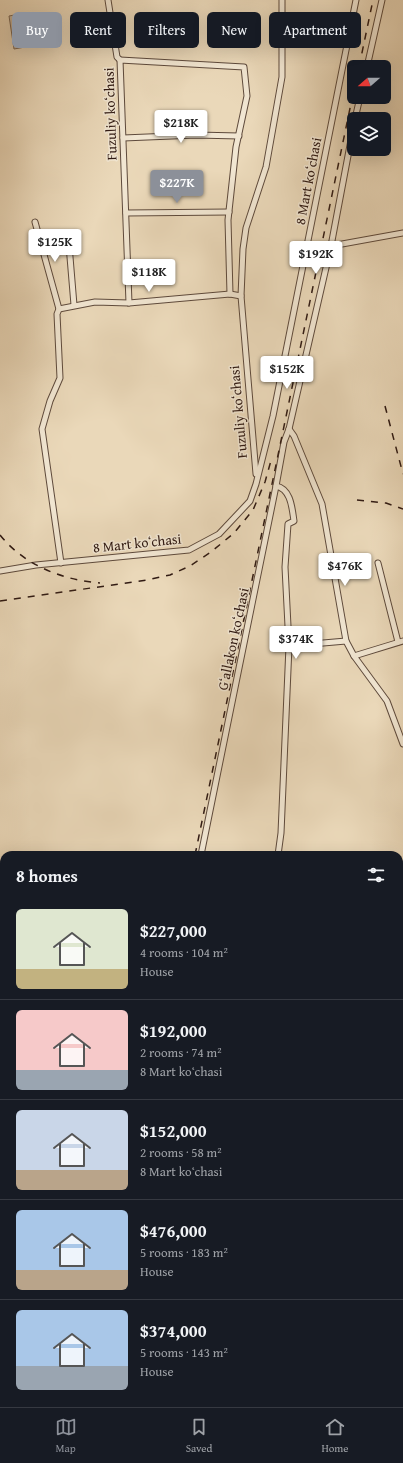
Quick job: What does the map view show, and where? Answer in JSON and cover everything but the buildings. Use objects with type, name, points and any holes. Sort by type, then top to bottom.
[{"type":"street","points":[[108,0],[117,57],[120,60]]},
{"type":"street","name":"Fuzuliy koʻchasi","points":[[256,479],[241,296],[243,249],[245,232],[266,167],[282,77],[282,0]]},
{"type":"street","name":"8 Mart koʻchasi","points":[[0,571],[36,565],[189,550],[219,534],[250,501],[277,393],[356,0]]},
{"type":"street","points":[[368,60],[382,0]]},
{"type":"street","name":"Fuzuliy koʻchasi","points":[[129,303],[120,60],[244,67],[247,96],[239,136],[228,220],[230,294]]},
{"type":"street","points":[[123,138],[196,135],[239,136]]},
{"type":"street","name":"Gʻallakon koʻchasi","points":[[202,851],[284,442],[289,429],[331,246],[348,156]]},
{"type":"street","points":[[126,213],[229,212]]},
{"type":"street","points":[[35,222],[59,308],[57,314],[60,378],[50,401],[42,429],[61,563]]},
{"type":"street","points":[[68,233],[74,305]]},
{"type":"street","points":[[331,246],[403,233]]},
{"type":"street","points":[[59,308],[95,302],[129,303],[230,294],[241,296]]},
{"type":"street","points":[[289,429],[294,436],[322,504],[346,641],[354,656],[387,701],[403,744]]},
{"type":"street","points":[[276,486],[283,488],[287,492],[294,521],[288,524],[285,551],[289,646],[281,826],[278,851]]},
{"type":"street","points":[[354,656],[401,641],[378,563]]},
{"type":"street","points":[[289,646],[346,641]]},
{"type":"shaded area","points":[[12,15],[12,36],[9,16]]},
{"type":"railway","points":[[360,60],[373,0]]},
{"type":"railway","points":[[196,851],[351,104]]},
{"type":"railway","points":[[385,406],[403,474]]},
{"type":"railway","points":[[0,601],[147,580],[170,575],[190,566],[211,552],[234,533],[253,510],[265,482],[272,457]]},
{"type":"railway","points":[[357,500],[386,503],[403,509]]},
{"type":"railway","points":[[0,535],[20,555],[32,563],[58,574],[100,583]]}]
